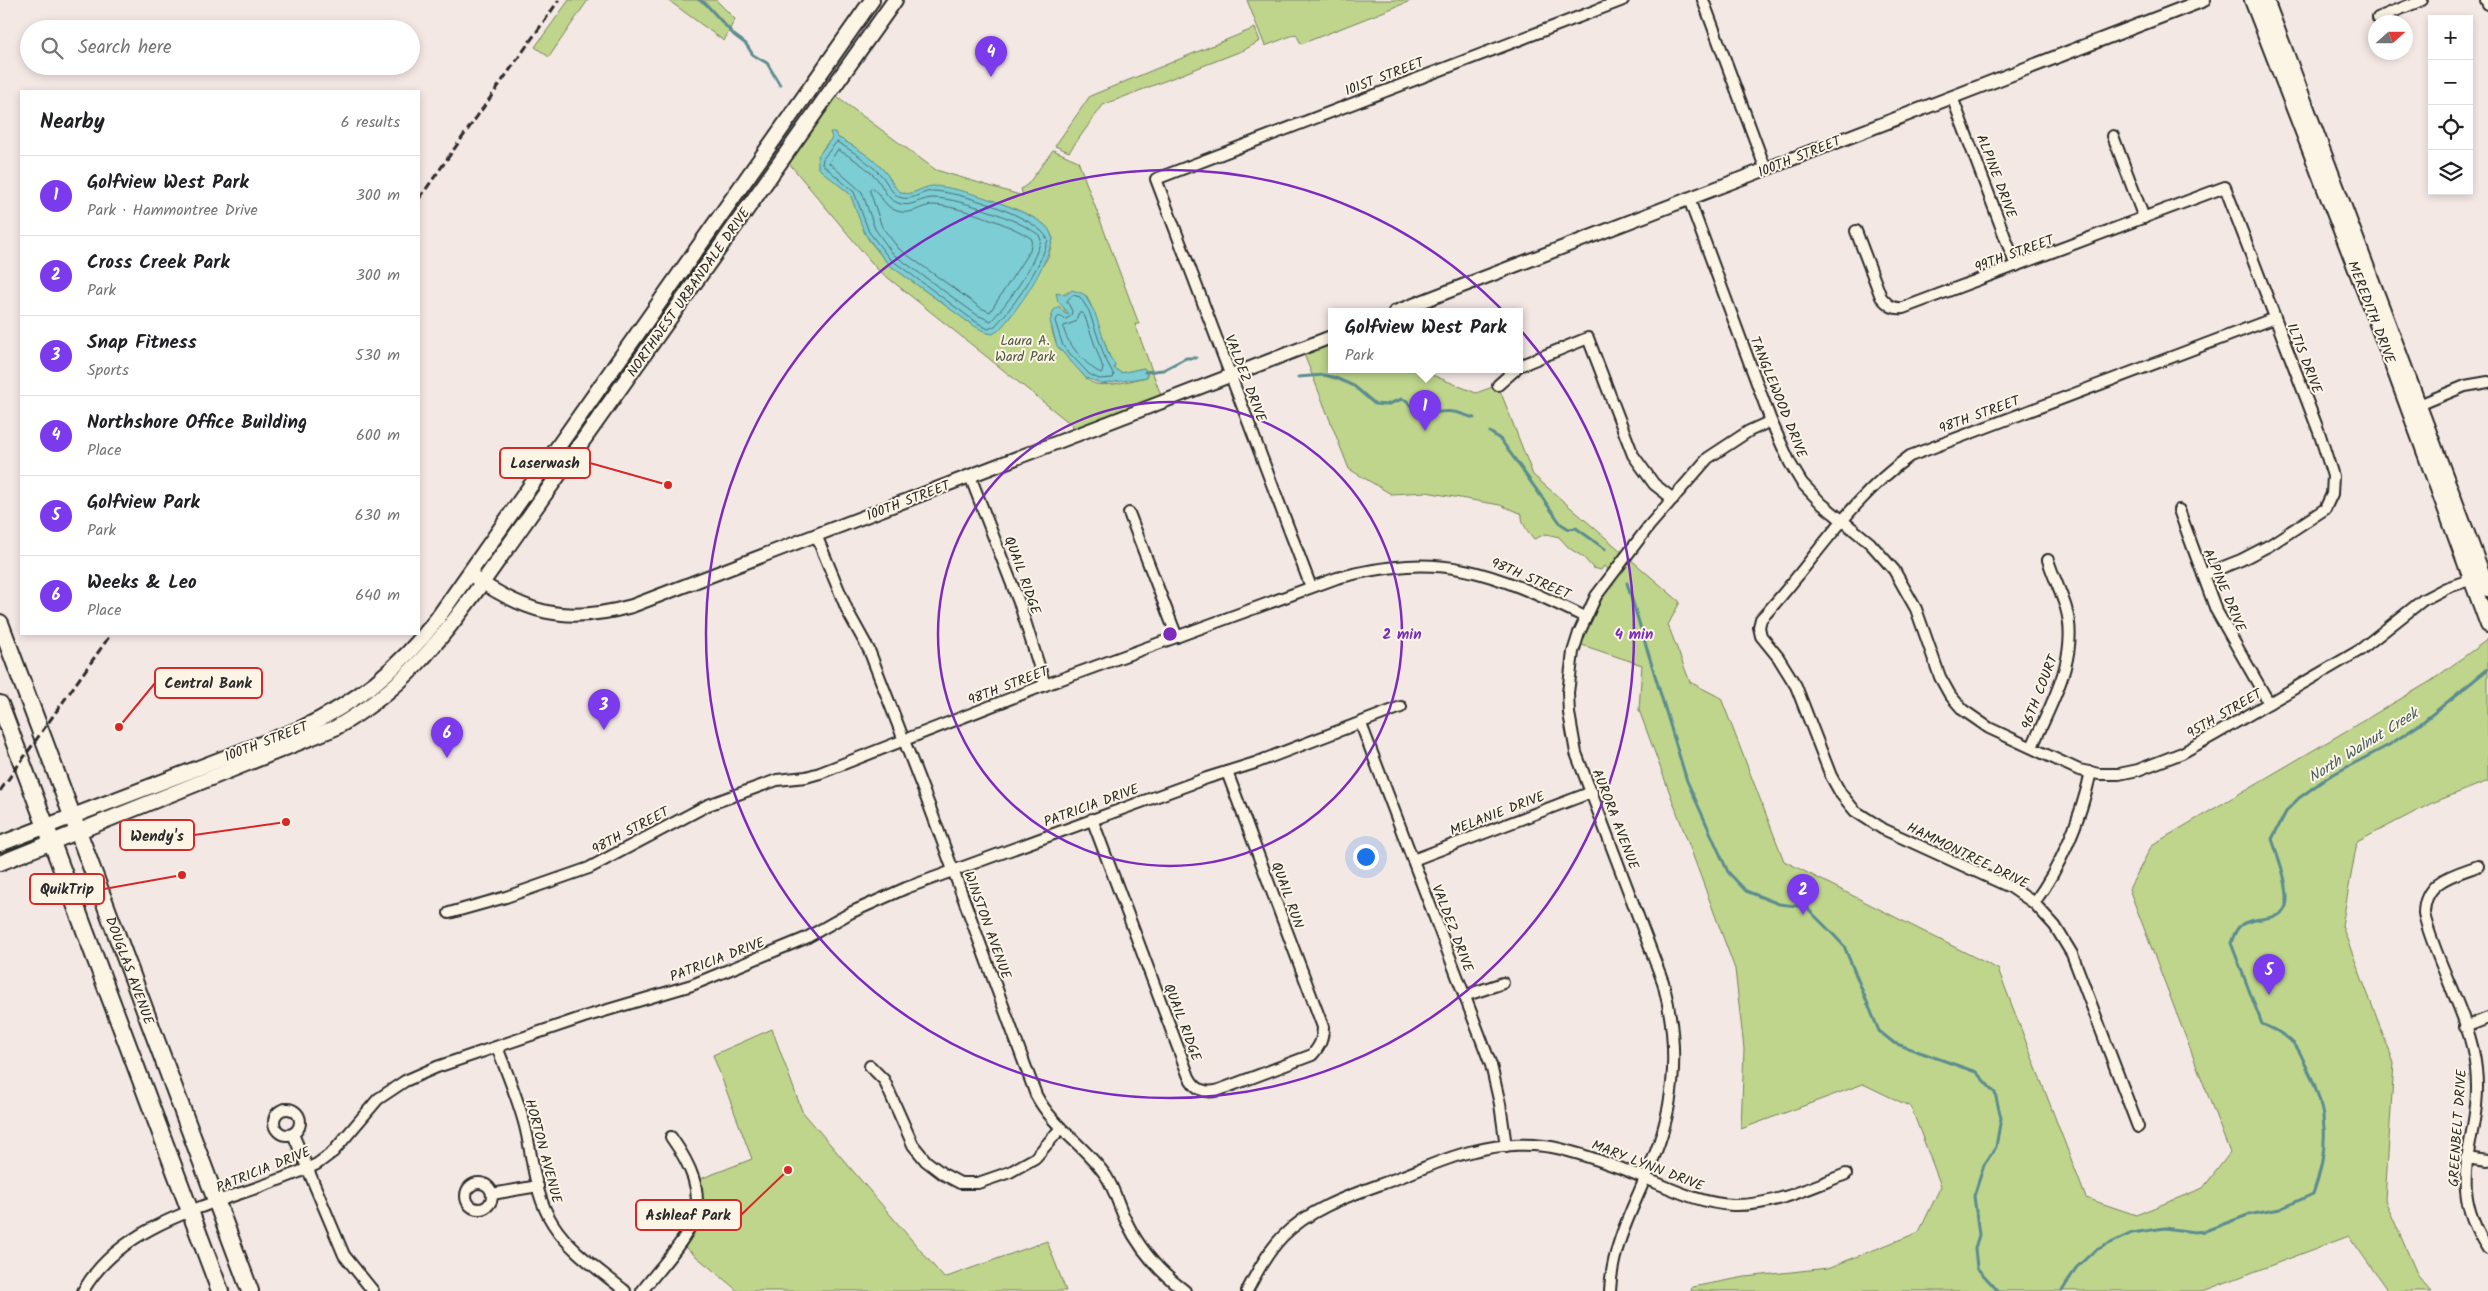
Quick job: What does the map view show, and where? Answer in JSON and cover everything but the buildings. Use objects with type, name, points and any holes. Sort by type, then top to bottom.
[{"type":"main road","name":"NORTHWEST URBANDALE DRIVE","points":[[468,574],[872,0]]},
{"type":"main road","name":"NORTHWEST URBANDALE DRIVE","points":[[482,583],[895,0]]},
{"type":"main road","name":"MEREDITH DRIVE","points":[[2252,0],[2478,577],[2488,625]]},
{"type":"main road","name":"MEREDITH DRIVE","points":[[2266,0],[2413,407]]},
{"type":"main road","name":"100TH STREET","points":[[0,844],[294,731],[339,709],[378,680],[410,651],[423,637],[468,574]]},
{"type":"main road","name":"MEREDITH DRIVE","points":[[2478,577],[2488,589]]},
{"type":"main road","name":"100TH STREET","points":[[0,863],[305,742],[357,716],[390,692],[425,657],[482,583]]},
{"type":"main road","name":"DOUGLAS AVENUE","points":[[0,623],[250,1291]]},
{"type":"main road","name":"DOUGLAS AVENUE","points":[[0,704],[220,1291]]},
{"type":"street","name":"101ST STREET","points":[[1156,179],[1623,0]]},
{"type":"street","points":[[1703,0],[1766,170]]},
{"type":"street","name":"100TH STREET","points":[[1405,308],[2204,0]]},
{"type":"street","points":[[2385,15],[2422,0]]},
{"type":"street","points":[[2486,0],[2488,4]]},
{"type":"street","name":"ALPINE DRIVE","points":[[1952,97],[2016,266]]},
{"type":"street","points":[[2113,136],[2144,218]]},
{"type":"street","name":"VALDEZ DRIVE","points":[[1156,179],[1311,587]]},
{"type":"street","name":"99TH STREET","points":[[1856,231],[1881,297],[1888,305],[1895,308],[1913,306],[2225,187]]},
{"type":"street","name":"ILTIS DRIVE","points":[[2202,575],[2241,560],[2270,545],[2325,509],[2332,494],[2333,476],[2225,187]]},
{"type":"street","name":"TANGLEWOOD DRIVE","points":[[1688,200],[1771,421],[1802,483],[1883,556],[1905,585],[1916,609],[1940,677],[1954,700],[1979,723],[2079,770],[2091,772]]},
{"type":"street","name":"98TH STREET","points":[[1759,629],[1761,619],[1843,521],[1887,473],[1910,456],[2275,318]]},
{"type":"street","name":"100TH STREET","points":[[468,574],[505,598],[535,610],[575,616],[608,613],[632,606],[1328,338]]},
{"type":"street","points":[[1523,364],[1588,338],[1632,455],[1654,484],[1672,499]]},
{"type":"street","points":[[1498,385],[1512,373]]},
{"type":"street","points":[[2413,407],[2465,386],[2488,382]]},
{"type":"street","name":"AURORA AVENUE","points":[[1610,1291],[1614,1258],[1620,1237],[1662,1136],[1670,1101],[1674,1046],[1669,1005],[1655,958],[1576,753],[1569,713],[1568,693],[1572,659],[1586,617],[1596,596],[1649,526],[1708,458],[1742,435],[1771,421]]},
{"type":"street","name":"QUAIL RIDGE","points":[[970,476],[1020,605],[1045,685]]},
{"type":"street","name":"ALPINE DRIVE","points":[[2178,510],[2202,575],[2229,635],[2268,703]]},
{"type":"street","points":[[1129,513],[1177,637]]},
{"type":"street","name":"WINSTON AVENUE","points":[[816,535],[848,612],[869,650],[1036,1095],[1045,1112],[1060,1130],[1090,1157],[1106,1177],[1126,1222],[1147,1256],[1165,1277],[1185,1291]]},
{"type":"street","name":"96TH COURT","points":[[2032,747],[2066,668],[2070,644],[2066,609],[2048,560]]},
{"type":"street","name":"98TH STREET","points":[[449,913],[506,897],[589,868],[708,805],[777,780],[820,773],[1045,685],[1311,587],[1366,570],[1405,565],[1458,568],[1510,581],[1586,617]]},
{"type":"street","name":"95TH STREET","points":[[2091,772],[2119,774],[2138,770],[2182,752],[2360,650],[2423,600],[2446,588],[2478,577]]},
{"type":"street","name":"HAMMONTREE DRIVE","points":[[1759,629],[1761,636],[1778,657],[1796,686],[1831,776],[1841,794],[1855,810],[1882,829],[2012,888],[2034,903],[2055,926],[2072,954],[2138,1126]]},
{"type":"street","name":"PATRICIA DRIVE","points":[[83,1291],[95,1273],[118,1250],[145,1231],[217,1202],[308,1169],[333,1152],[378,1099],[405,1081],[497,1046],[584,1017],[692,985],[806,938],[861,908],[953,870],[1361,724],[1401,706]]},
{"type":"street","name":"VALDEZ DRIVE","points":[[1361,724],[1491,1065],[1500,1104],[1506,1146]]},
{"type":"street","name":"QUAIL RUN","points":[[1228,772],[1322,1027]]},
{"type":"street","points":[[2034,903],[2061,860],[2074,832],[2091,772]]},
{"type":"street","name":"MELANIE DRIVE","points":[[1413,860],[1592,792]]},
{"type":"street","name":"QUAIL RIDGE","points":[[1092,819],[1193,1085],[1200,1090],[1211,1092],[1312,1055],[1322,1042],[1322,1027]]},
{"type":"street","name":"GREENBELT DRIVE","points":[[2478,866],[2437,883],[2431,889],[2424,905],[2426,922],[2473,1052],[2477,1084],[2466,1158],[2465,1190],[2473,1223],[2488,1249]]},
{"type":"street","points":[[1464,996],[1503,983]]},
{"type":"street","points":[[2465,1027],[2488,1018]]},
{"type":"street","name":"HORTON AVENUE","points":[[497,1046],[521,1111],[538,1186],[547,1215],[560,1234],[625,1291]]},
{"type":"street","points":[[870,1066],[884,1080],[913,1145],[926,1161],[943,1174],[960,1183],[978,1183],[1010,1172],[1035,1158],[1060,1130]]},
{"type":"street","points":[[293,1134],[344,1255],[372,1291]]},
{"type":"street","points":[[642,1291],[688,1232],[697,1210],[698,1198],[695,1181],[687,1159],[671,1137]]},
{"type":"street","name":"MARY LYNN DRIVE","points":[[1247,1291],[1262,1262],[1283,1237],[1322,1208],[1454,1156],[1475,1150],[1506,1146],[1559,1148],[1602,1161],[1694,1199],[1735,1205],[1758,1204],[1784,1198],[1846,1174]]},
{"type":"street","points":[[2466,1158],[2488,1161]]},
{"type":"street","points":[[492,1194],[538,1186]]},
{"type":"green space","points":[[569,0],[588,0],[549,57],[535,47]]},
{"type":"green space","points":[[668,0],[716,0],[735,19],[724,41]]},
{"type":"green space","points":[[1247,0],[1413,0],[1301,44],[1296,34],[1265,46]]},
{"type":"green space","points":[[1255,28],[1260,41],[1244,50],[1103,105],[1069,152],[1055,146],[1090,96]]},
{"type":"green space","name":"Laura A. Ward Park","points":[[830,92],[936,170],[1023,196],[1021,189],[1028,184],[1053,150],[1078,161],[1139,324],[1135,324],[1163,401],[1082,433],[877,269],[783,156]],"holes":[[[837,137],[857,148],[875,162],[900,192],[906,194],[932,187],[958,191],[1008,206],[1023,212],[1046,226],[1053,239],[1048,257],[1008,320],[971,324],[888,264],[868,239],[850,194],[818,167],[823,149],[829,141]],[[1068,292],[1086,296],[1114,368],[1121,373],[1144,368],[1147,372],[1147,377],[1108,385],[1096,384],[1086,378],[1068,359],[1053,336],[1051,323],[1052,316],[1063,312],[1069,314],[1064,309],[1062,295]]]},
{"type":"green space","points":[[1328,338],[1328,373],[1427,373],[1476,393],[1498,385],[1533,475],[1680,602],[1668,625],[1690,682],[1721,698],[1784,861],[1998,969],[2086,1198],[2136,1215],[2203,1188],[2230,1153],[2129,889],[2152,845],[2431,681],[2488,639],[2488,781],[2432,803],[2357,842],[2342,926],[2394,1063],[2385,1200],[2418,1276],[2431,1291],[2388,1291],[2349,1236],[2203,1291],[1691,1291],[1692,1287],[1745,1277],[1828,1268],[1919,1232],[1941,1186],[1911,1107],[1863,1084],[1741,1129],[1744,1049],[1735,969],[1639,710],[1642,665],[1576,643],[1613,573],[1604,566],[1601,570],[1593,568],[1559,537],[1546,534],[1534,539],[1524,524],[1522,514],[1500,505],[1426,492],[1391,494],[1349,469],[1302,349]]},
{"type":"green space","points":[[772,1029],[802,1111],[944,1278],[1047,1241],[1066,1291],[738,1291],[680,1243],[688,1232],[695,1181],[752,1159],[713,1055]]},
{"type":"water","points":[[830,132],[835,132],[837,137],[870,157],[886,173],[900,192],[906,194],[932,186],[958,190],[1008,206],[1036,219],[1047,227],[1053,239],[1044,263],[1024,298],[999,330],[993,334],[987,333],[971,324],[888,264],[865,234],[850,194],[818,168],[818,156],[832,138]]},
{"type":"water","points":[[1072,290],[1084,294],[1095,313],[1109,356],[1115,364],[1114,368],[1121,373],[1144,368],[1147,372],[1147,377],[1102,384],[1086,378],[1057,346],[1050,321],[1054,310],[1059,306],[1065,314],[1069,314],[1058,301],[1056,293],[1066,295]]},
{"type":"waterway","points":[[699,0],[705,3],[734,35],[746,44],[753,55],[767,63],[780,85]]},
{"type":"waterway","points":[[1145,372],[1163,370],[1186,358],[1196,358]]},
{"type":"waterway","points":[[1298,377],[1324,375],[1336,378],[1354,386],[1375,404],[1386,405],[1402,399],[1407,401],[1417,411],[1429,413],[1447,411],[1474,418]]},
{"type":"waterway","points":[[1490,432],[1501,440],[1561,524],[1569,529],[1576,528],[1605,549]]},
{"type":"waterway","points":[[1627,583],[1687,781],[1728,872],[1746,891],[1779,904],[1806,907],[1830,931],[1844,946],[1879,1031],[1894,1043],[1976,1072],[1995,1093],[2001,1118],[1996,1147],[1984,1165],[1974,1196],[1979,1235],[1975,1248],[1977,1268],[1998,1291]]},
{"type":"waterway","name":"North Walnut Creek","points":[[2062,1291],[2076,1268],[2094,1251],[2132,1233],[2165,1228],[2194,1232],[2205,1231],[2248,1215],[2280,1209],[2313,1194],[2324,1146],[2323,1115],[2314,1084],[2296,1046],[2283,1035],[2262,1024],[2231,943],[2235,932],[2240,926],[2246,922],[2277,916],[2286,906],[2285,882],[2272,839],[2287,810],[2299,798],[2328,777],[2389,745],[2419,725],[2488,669]]},
{"type":"railway","points":[[420,198],[559,0]]},
{"type":"railway","points":[[0,791],[110,635]]},
{"type":"place","name":"Northshore Office Building","points":[[991,77]]},
{"type":"place","name":"Golfview West Park","points":[[1425,431]]},
{"type":"place","name":"Laserwash","points":[[668,485]]},
{"type":"place","name":"Central Bank","points":[[119,727]]},
{"type":"place","name":"Snap Fitness","points":[[604,730]]},
{"type":"place","name":"Weeks & Leo","points":[[447,758]]},
{"type":"place","name":"Wendy's","points":[[286,822]]},
{"type":"place","name":"QuikTrip","points":[[182,875]]},
{"type":"place","name":"Cross Creek Park","points":[[1803,915]]},
{"type":"place","name":"Golfview Park","points":[[2269,995]]},
{"type":"place","name":"Ashleaf Park","points":[[788,1170]]}]
